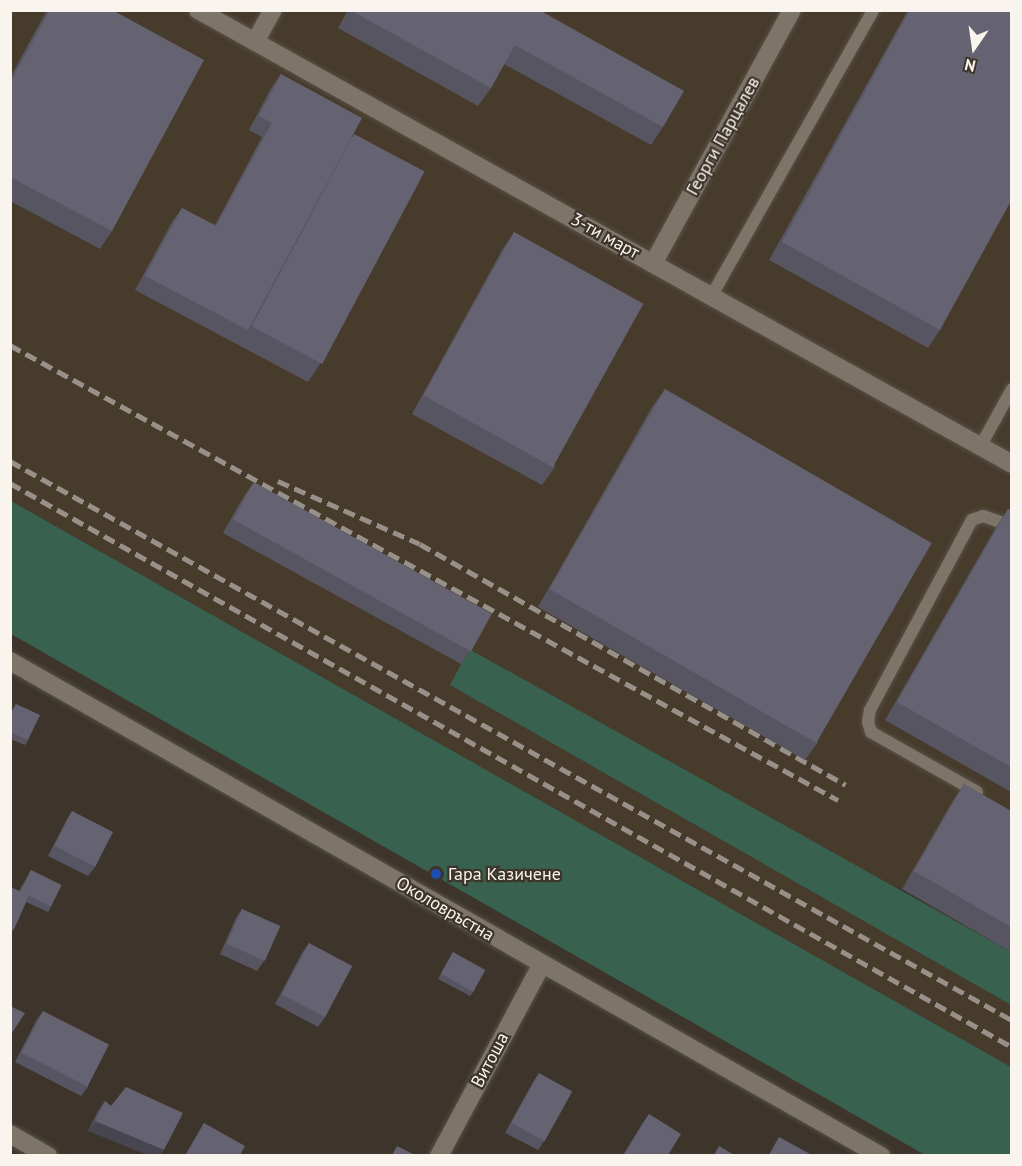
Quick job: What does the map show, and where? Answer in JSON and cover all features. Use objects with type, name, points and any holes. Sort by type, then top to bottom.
[{"type":"street","name":"3-ти март","points":[[198,10],[654,262],[1011,464]]},
{"type":"street","points":[[255,42],[273,10]]},
{"type":"street","name":"Георги Парцалев","points":[[654,262],[792,10]]},
{"type":"street","name":"Околовръстна","points":[[10,661],[881,1155]]},
{"type":"street","name":"Витоша","points":[[439,1155],[542,964]]},
{"type":"street","points":[[10,1134],[48,1155]]},
{"type":"lane","points":[[712,295],[873,10]]},
{"type":"lane","points":[[980,447],[1011,390]]},
{"type":"lane","points":[[992,800],[871,732],[868,722],[870,710],[972,520],[983,516],[1011,526]]},
{"type":"shaded area","points":[[11,11],[1011,11],[1011,952],[902,889],[450,685],[1011,1005],[1011,1067],[11,501]]},
{"type":"green space","points":[[11,501],[1011,1067],[1011,1155],[925,1155],[11,634]]},
{"type":"green space","points":[[469,649],[1011,952],[1011,1005],[450,685]]},
{"type":"building","points":[[50,10],[112,10],[204,60],[112,231],[10,177],[10,83]]},
{"type":"building","points":[[350,10],[539,10],[684,91],[663,127],[515,45],[491,88]]},
{"type":"building","points":[[910,10],[1011,10],[1011,201],[940,330],[782,242]]},
{"type":"building","points":[[281,74],[362,118],[248,330],[145,276],[182,208],[216,226],[272,123],[259,116]]},
{"type":"building","points":[[354,134],[425,172],[322,364],[252,326]]},
{"type":"building","points":[[514,232],[643,304],[553,467],[423,396]]},
{"type":"building","points":[[665,389],[932,543],[816,743],[550,589]]},
{"type":"building","points":[[254,482],[492,614],[471,651],[233,520]]},
{"type":"building","points":[[1008,509],[1011,510],[1011,767],[897,702]]},
{"type":"building","points":[[16,704],[40,715],[28,740],[10,732],[10,716]]},
{"type":"building","points":[[964,784],[1011,811],[1011,927],[914,871]]},
{"type":"building","points":[[72,811],[113,832],[95,867],[54,846]]},
{"type":"building","points":[[31,870],[62,885],[51,906],[20,892]]},
{"type":"building","points":[[10,887],[29,895],[14,929],[10,928]]},
{"type":"building","points":[[242,909],[280,926],[265,961],[227,944]]},
{"type":"building","points":[[309,943],[352,966],[325,1017],[282,994]]},
{"type":"building","points":[[453,952],[485,970],[473,992],[441,974]]},
{"type":"building","points":[[10,1006],[25,1013],[10,1036]]},
{"type":"building","points":[[43,1011],[109,1045],[88,1086],[22,1053]]},
{"type":"building","points":[[539,1073],[572,1091],[545,1141],[511,1123]]},
{"type":"building","points":[[126,1087],[183,1113],[164,1150],[95,1121],[105,1101],[111,1106]]},
{"type":"building","points":[[649,1114],[681,1134],[668,1155],[624,1155]]},
{"type":"building","points":[[204,1123],[245,1146],[240,1155],[186,1155]]},
{"type":"building","points":[[779,1137],[812,1155],[769,1155]]},
{"type":"building","points":[[397,1146],[415,1155],[392,1155]]},
{"type":"building","points":[[719,1146],[734,1155],[714,1155]]},
{"type":"railway","points":[[10,345],[838,800]]},
{"type":"railway","points":[[10,461],[1012,1020]]},
{"type":"railway","points":[[278,481],[420,544],[846,785]]},
{"type":"railway","points":[[10,483],[1012,1047]]},
{"type":"place","name":"Гара Казичене","points":[[436,874]]}]
